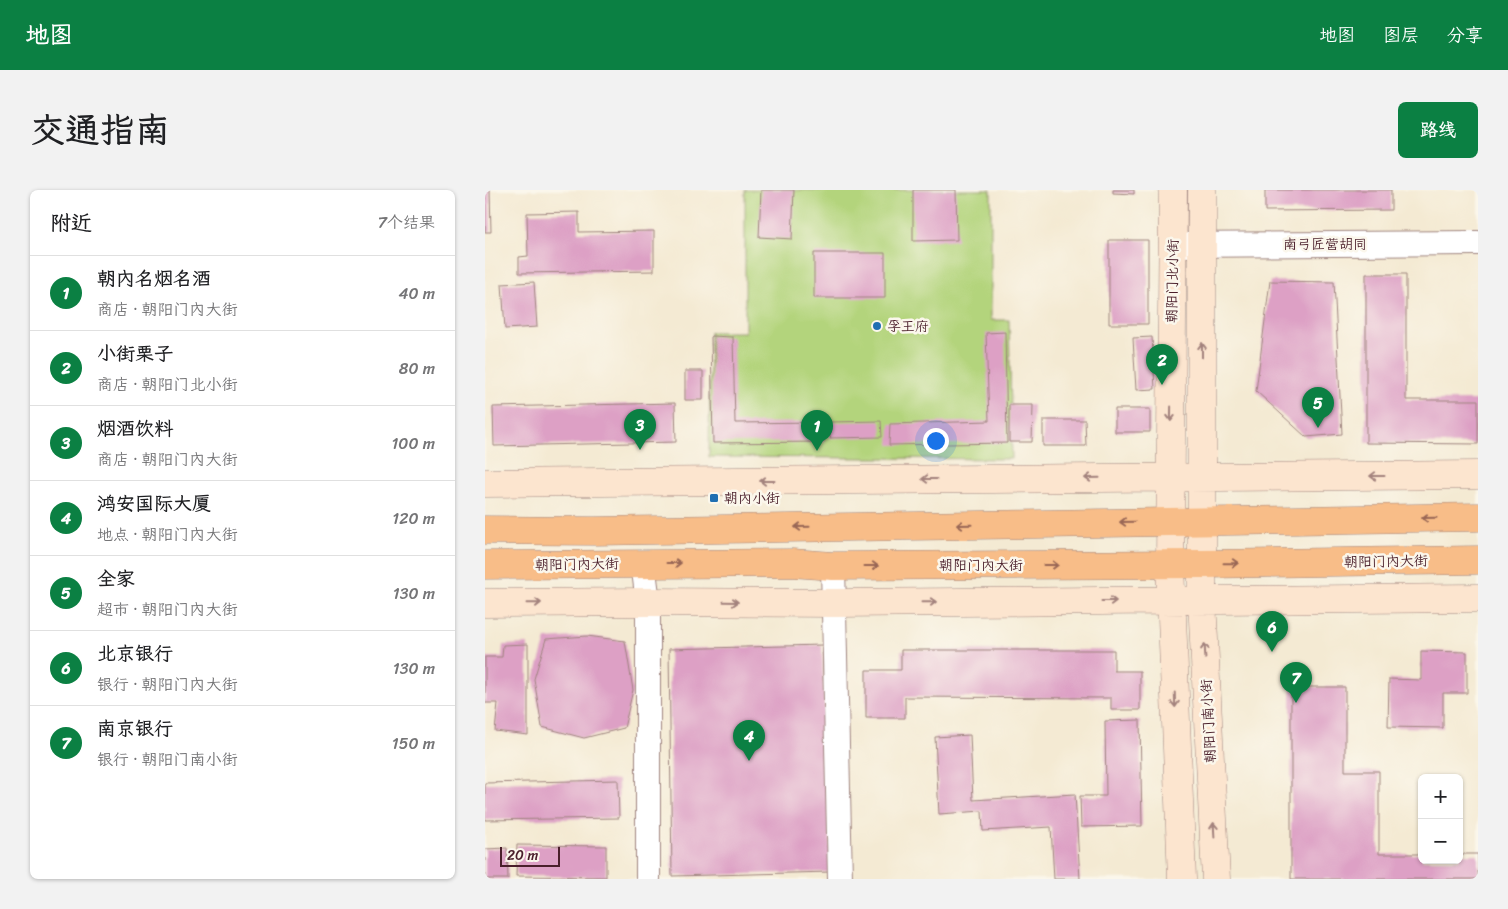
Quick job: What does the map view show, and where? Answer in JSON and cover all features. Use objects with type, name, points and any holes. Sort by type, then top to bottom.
[{"type":"main road","points":[[485,530],[1478,517]]},
{"type":"main road","name":"朝阳门内大街","points":[[485,565],[792,563],[833,566],[1478,560]]},
{"type":"street","name":"朝阳门北小街","points":[[1170,564],[1173,190]]},
{"type":"street","points":[[1202,190],[1203,522]]},
{"type":"street","name":"南弓匠营胡同","points":[[1173,244],[1478,244]]},
{"type":"street","points":[[485,483],[1478,475]]},
{"type":"street","name":"朝阳门南小街","points":[[1203,522],[1202,600],[1216,879]]},
{"type":"street","points":[[643,563],[648,602],[648,879]]},
{"type":"street","points":[[1170,564],[1182,879]]},
{"type":"street","points":[[833,566],[840,879]]},
{"type":"street","points":[[485,604],[1478,598]]},
{"type":"green space","name":"孚王府","points":[[745,190],[991,190],[991,320],[1009,320],[1012,459],[709,457],[710,332],[745,332]]},
{"type":"building","points":[[485,190],[490,190],[491,232],[485,232]]},
{"type":"building","points":[[761,190],[794,190],[792,239],[759,237]]},
{"type":"building","points":[[913,190],[956,190],[957,240],[913,241]]},
{"type":"building","points":[[1113,190],[1134,190],[1134,194],[1113,193]]},
{"type":"building","points":[[1265,190],[1391,190],[1391,210],[1265,211]]},
{"type":"building","points":[[579,212],[579,232],[654,231],[654,271],[519,273],[519,257],[528,256],[527,213]]},
{"type":"building","points":[[1109,240],[1148,240],[1148,324],[1109,324]]},
{"type":"building","points":[[814,253],[885,253],[885,298],[814,298]]},
{"type":"building","points":[[1366,274],[1406,274],[1406,400],[1478,400],[1478,444],[1366,443]]},
{"type":"building","points":[[1270,281],[1334,282],[1342,434],[1306,437],[1256,391]]},
{"type":"building","points":[[534,282],[537,327],[505,329],[502,284]]},
{"type":"building","points":[[1005,332],[1007,443],[889,445],[890,424],[989,421],[986,333]]},
{"type":"building","points":[[711,336],[733,337],[735,423],[821,422],[824,442],[713,443]]},
{"type":"building","points":[[1152,337],[1155,389],[1136,390],[1133,338]]},
{"type":"building","points":[[685,371],[703,371],[703,400],[685,400]]},
{"type":"building","points":[[675,403],[676,442],[494,446],[493,407]]},
{"type":"building","points":[[1009,405],[1033,405],[1032,442],[1009,442]]},
{"type":"building","points":[[1115,409],[1150,409],[1150,432],[1115,432]]},
{"type":"building","points":[[1043,420],[1085,420],[1086,446],[1043,446]]},
{"type":"building","points":[[881,421],[882,437],[830,438],[829,422]]},
{"type":"building","points":[[587,636],[625,641],[633,690],[624,728],[584,738],[542,727],[534,679],[546,639]]},
{"type":"building","points":[[528,644],[528,735],[495,731],[498,703],[485,703],[485,657],[502,657],[503,645]]},
{"type":"building","points":[[822,645],[831,872],[672,876],[669,649]]},
{"type":"building","points":[[901,650],[1114,650],[1114,671],[1140,671],[1140,710],[1111,710],[1111,698],[905,697],[905,718],[866,718],[866,670],[901,670]]},
{"type":"building","points":[[1421,651],[1467,652],[1467,693],[1443,693],[1443,728],[1388,727],[1389,679],[1421,680]]},
{"type":"building","points":[[1291,687],[1345,687],[1345,771],[1379,771],[1379,854],[1418,854],[1418,864],[1463,864],[1463,854],[1478,854],[1478,879],[1291,879]]},
{"type":"building","points":[[1140,720],[1142,826],[1081,827],[1080,796],[1106,796],[1105,721]]},
{"type":"building","points":[[970,735],[973,800],[1075,794],[1080,879],[1054,879],[1051,827],[983,831],[982,811],[939,814],[935,737]]},
{"type":"building","points":[[618,780],[619,818],[485,820],[485,783]]},
{"type":"building","points":[[517,845],[606,846],[606,877],[516,876]]},
{"type":"building","points":[[507,848],[508,879],[485,879],[485,849]]},
{"type":"place","name":"孚王府","points":[[877,326]]},
{"type":"place","name":"小街栗子","points":[[1162,385]]},
{"type":"place","name":"全家","points":[[1318,428]]},
{"type":"place","name":"烟酒饮料","points":[[640,450]]},
{"type":"place","name":"朝内名烟名酒","points":[[817,451]]},
{"type":"place","name":"朝内小街","points":[[714,498]]},
{"type":"place","name":"北京银行","points":[[1272,652]]},
{"type":"place","name":"南京银行","points":[[1296,703]]},
{"type":"place","name":"鸿安国际大厦","points":[[749,761]]}]
